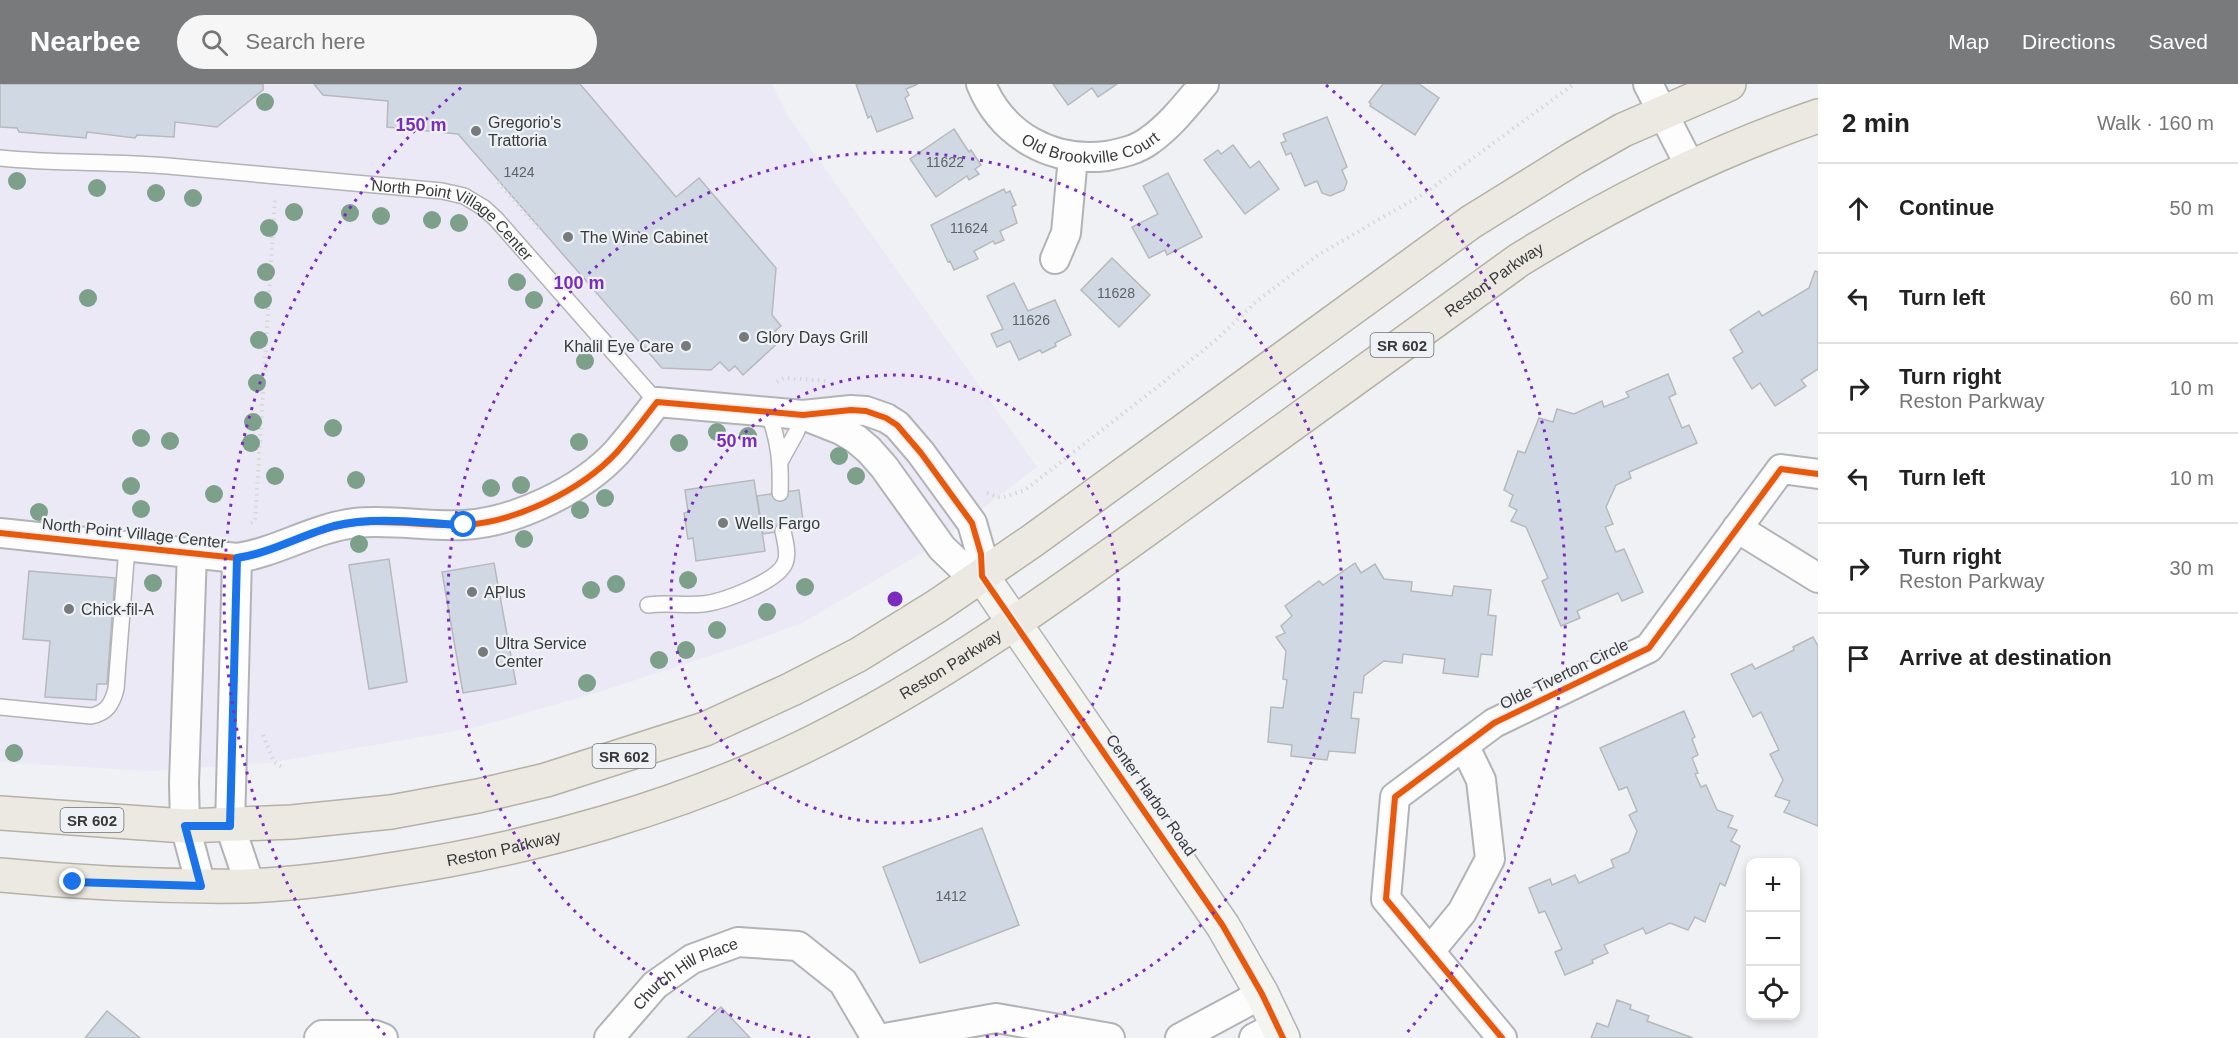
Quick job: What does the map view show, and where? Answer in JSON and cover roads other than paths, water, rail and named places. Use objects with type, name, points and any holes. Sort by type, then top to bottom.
[{"type":"main road","name":"SR 602","points":[[0,813],[122,823],[230,826],[391,812],[478,796],[546,780],[705,729],[858,656],[982,576],[1471,222],[1623,130],[1656,98],[1729,84]]},
{"type":"main road","name":"Reston Parkway","points":[[0,875],[73,882],[201,886],[250,885],[346,877],[424,865],[532,842],[633,813],[736,777],[812,743],[910,688],[1015,623],[1519,260],[1573,226],[1738,145],[1818,116]]},
{"type":"street","name":"Old Brookville Court","points":[[981,84],[987,100],[1005,123],[1026,141],[1053,153],[1090,158],[1124,153],[1148,141],[1178,116],[1204,84]]},
{"type":"street","points":[[1656,98],[1691,168]]},
{"type":"street","points":[[1055,259],[1066,233],[1073,157]]},
{"type":"street","points":[[657,402],[803,415],[851,410],[866,411],[886,418],[897,425],[921,453],[972,523],[981,554],[982,576],[964,569],[942,548],[884,467],[869,450],[841,430],[803,415]]},
{"type":"street","name":"North Point Village Center","points":[[0,533],[247,556],[336,526],[377,522],[464,525],[524,512],[549,501],[605,464],[657,402]]},
{"type":"street","name":"Olde Tiverton Circle","points":[[1502,1038],[1386,899],[1395,797],[1494,723],[1649,648],[1780,469],[1818,474]]},
{"type":"street","points":[[1737,528],[1818,578]]},
{"type":"street","name":"North Point Village Center","points":[[192,552],[184,772],[185,826],[201,886]]},
{"type":"street","name":"North Point Village Center","points":[[247,556],[230,826],[250,885]]},
{"type":"street","name":"Center Harbor Road","points":[[982,576],[1201,892],[1262,994],[1271,1034]]},
{"type":"street","points":[[1430,951],[1462,912],[1490,859],[1481,780],[1464,746]]},
{"type":"street","name":"Church Hill Place","points":[[609,1038],[656,985],[692,958],[738,942],[798,946],[843,982],[876,1038]]},
{"type":"street","points":[[1180,1038],[1262,994]]},
{"type":"street","points":[[885,1038],[996,1018],[1110,1038]]},
{"type":"street","points":[[320,1038],[322,1035],[375,1035],[383,1038]]},
{"type":"lane","name":"North Point Village Center","points":[[0,158],[39,162],[132,163],[390,185],[465,196],[496,219],[657,402]]},
{"type":"lane","points":[[768,412],[777,438],[781,460],[780,493]]},
{"type":"lane","points":[[781,460],[803,415]]},
{"type":"lane","points":[[648,605],[667,602],[703,604],[715,602],[762,583],[779,571],[785,563],[783,531]]},
{"type":"lane","points":[[0,707],[91,716],[105,711],[111,704],[116,689],[127,546]]},
{"type":"place","name":"Gregorio's Trattoria","points":[[476,131]]},
{"type":"place","name":"The Wine Cabinet","points":[[568,237]]},
{"type":"place","name":"Glory Days Grill","points":[[744,337]]},
{"type":"place","name":"Khalil Eye Care","points":[[686,346]]},
{"type":"place","name":"Wells Fargo","points":[[723,523]]},
{"type":"place","name":"APlus","points":[[472,592]]},
{"type":"place","name":"Chick-fil-A","points":[[69,609]]},
{"type":"place","name":"Ultra Service Center","points":[[483,652]]}]
